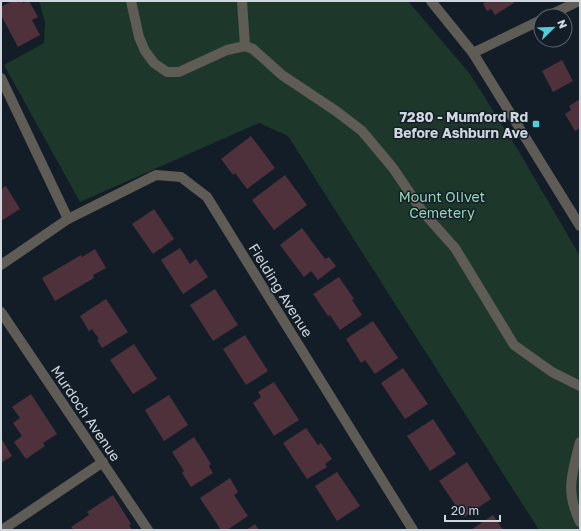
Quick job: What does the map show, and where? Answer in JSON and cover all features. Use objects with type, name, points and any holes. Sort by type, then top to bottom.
[{"type":"street","points":[[131,1],[139,37],[145,51],[154,63],[167,72],[178,72],[227,50],[245,46],[253,49],[282,76],[336,111],[362,131],[393,168],[422,211],[455,248],[514,345],[552,372],[580,386]]},
{"type":"street","points":[[242,1],[245,46]]},
{"type":"street","points":[[431,1],[473,53],[580,226]]},
{"type":"street","points":[[565,8],[579,1]]},
{"type":"street","points":[[473,53],[533,24]]},
{"type":"street","points":[[1,78],[68,219]]},
{"type":"street","name":"Fielding Avenue","points":[[1,265],[68,219],[156,174],[181,177],[207,198],[413,530]]},
{"type":"street","name":"Murdoch Avenue","points":[[1,312],[148,530]]},
{"type":"street","points":[[580,442],[571,478],[571,495],[580,522]]},
{"type":"street","points":[[2,530],[103,462]]},
{"type":"green space","name":"Mount Olivet Cemetery","points":[[39,1],[408,1],[470,74],[521,155],[580,256],[580,530],[539,530],[288,136],[259,123],[80,202],[4,65],[44,43],[45,22]]},
{"type":"building","points":[[12,1],[22,1],[23,3],[29,1],[38,17],[32,20],[40,35],[18,47],[1,15],[1,7]]},
{"type":"building","points":[[486,1],[512,1],[514,3],[495,15],[491,9],[487,11],[483,4]]},
{"type":"building","points":[[562,60],[573,81],[553,92],[542,71]]},
{"type":"building","points":[[580,99],[580,128],[575,131],[565,114],[571,110],[569,106]]},
{"type":"building","points":[[251,136],[275,168],[247,189],[235,173],[233,175],[221,159]]},
{"type":"building","points":[[285,175],[307,205],[274,230],[252,200]]},
{"type":"building","points":[[6,186],[20,209],[1,221],[1,189]]},
{"type":"building","points":[[154,209],[174,239],[153,254],[132,224]]},
{"type":"building","points":[[302,228],[325,259],[329,257],[336,266],[318,280],[311,271],[304,277],[280,245]]},
{"type":"building","points":[[180,248],[190,264],[196,259],[208,277],[183,294],[161,260]]},
{"type":"building","points":[[95,249],[106,268],[93,275],[94,278],[55,301],[42,278],[81,255],[82,257]]},
{"type":"building","points":[[339,277],[354,299],[352,300],[362,315],[340,330],[330,315],[328,316],[313,294]]},
{"type":"building","points":[[215,289],[238,325],[213,341],[190,305]]},
{"type":"building","points":[[106,299],[128,332],[102,348],[97,340],[99,339],[92,329],[89,331],[80,316]]},
{"type":"building","points":[[373,321],[398,358],[375,374],[365,360],[361,363],[346,339]]},
{"type":"building","points":[[245,335],[268,371],[246,385],[223,349]]},
{"type":"building","points":[[134,344],[157,379],[133,394],[110,360]]},
{"type":"building","points":[[403,368],[428,404],[405,419],[381,383]]},
{"type":"building","points":[[274,382],[299,420],[274,436],[253,403],[261,397],[258,392]]},
{"type":"building","points":[[31,394],[57,434],[43,443],[45,446],[26,459],[14,442],[22,436],[13,423],[20,418],[12,407]]},
{"type":"building","points":[[169,395],[188,425],[164,441],[145,410]]},
{"type":"building","points":[[433,419],[456,454],[430,471],[407,436]]},
{"type":"building","points":[[306,428],[318,445],[321,443],[332,459],[325,464],[327,467],[307,479],[283,443]]},
{"type":"building","points":[[194,437],[211,464],[209,466],[213,473],[191,487],[182,473],[184,471],[172,452]]},
{"type":"building","points":[[1,438],[12,456],[1,463]]},
{"type":"building","points":[[467,462],[491,499],[464,517],[439,481]]},
{"type":"building","points":[[337,472],[360,506],[337,521],[315,486]]},
{"type":"building","points":[[230,478],[238,492],[234,495],[248,516],[227,530],[221,530],[200,498]]},
{"type":"building","points":[[113,495],[131,524],[129,525],[132,530],[74,530],[71,527],[89,515],[87,512]]},
{"type":"building","points":[[493,515],[503,530],[471,530]]},
{"type":"building","points":[[255,524],[259,530],[246,530]]},
{"type":"place","name":"7280 - Mumford Rd Before Ashburn Ave","points":[[536,124]]}]
